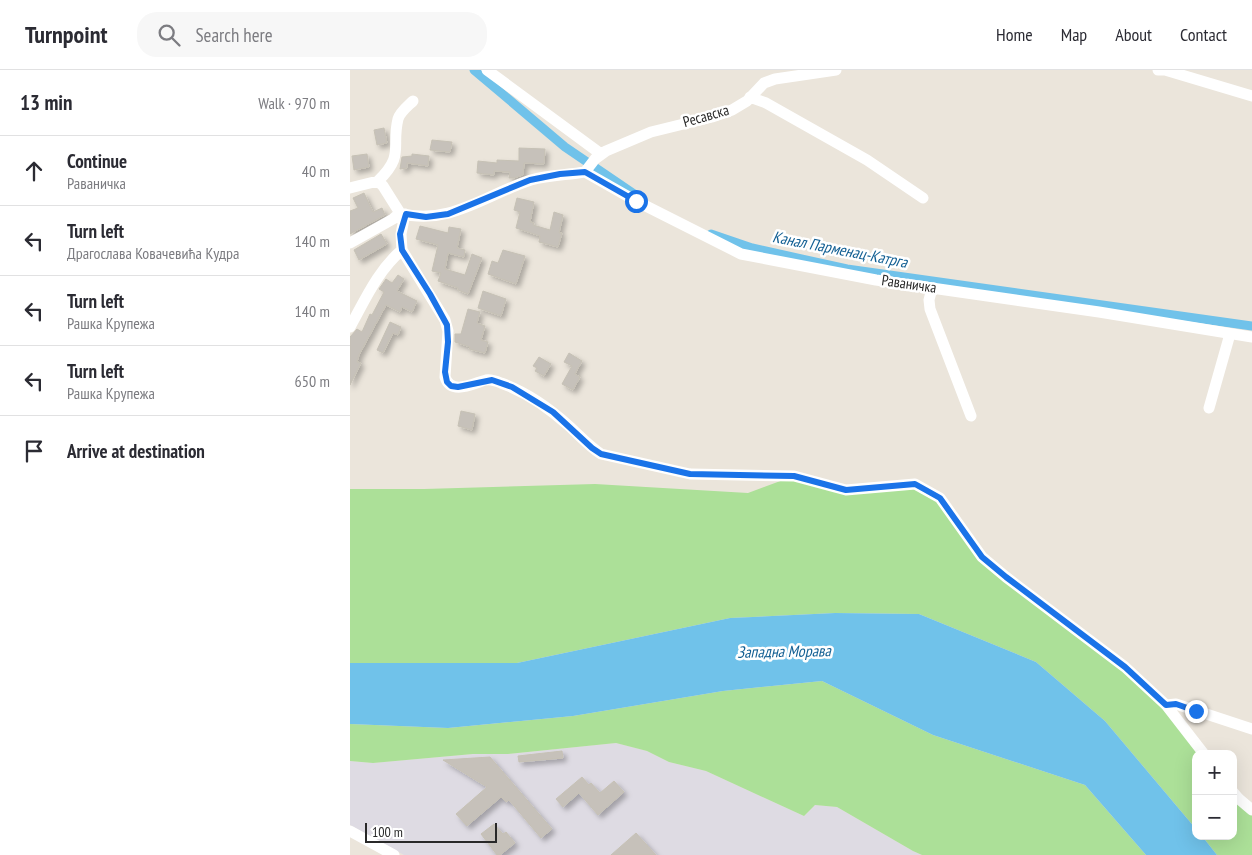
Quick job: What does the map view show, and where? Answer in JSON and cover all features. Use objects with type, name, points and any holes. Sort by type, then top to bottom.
[{"type":"street","name":"Раваничка","points":[[487,70],[636,201],[741,254],[876,280],[1099,312],[1252,337]]},
{"type":"street","name":"Ресавска","points":[[403,213],[426,217],[448,214],[530,180],[560,174],[592,163],[651,132],[712,117],[732,110],[750,98],[756,90],[775,74],[836,70]]},
{"type":"street","points":[[1158,70],[1165,70],[1252,96]]},
{"type":"street","points":[[750,98],[766,103],[866,160],[923,198]]},
{"type":"street","points":[[350,188],[378,181],[387,173],[397,151],[399,118],[404,109],[413,101]]},
{"type":"street","points":[[378,181],[403,213],[400,234],[402,250],[445,320],[448,331],[445,377],[451,386],[466,386],[488,380],[499,382],[512,387],[553,412],[601,454],[690,474],[794,476],[846,490],[915,484],[940,498],[982,557],[1125,667],[1166,705],[1201,750]]},
{"type":"street","points":[[350,244],[403,213]]},
{"type":"street","points":[[350,327],[379,277],[391,260],[402,250]]},
{"type":"street","points":[[932,288],[930,309],[971,416]]},
{"type":"street","points":[[1209,408],[1230,334]]},
{"type":"street","points":[[1166,705],[1176,704],[1252,729]]},
{"type":"street","points":[[1236,795],[1252,810]]},
{"type":"street","points":[[350,831],[394,855]]},
{"type":"shaded area","points":[[616,743],[647,751],[669,762],[706,771],[804,816],[815,805],[837,807],[922,855],[404,855],[350,825],[350,761],[373,763],[473,754],[508,754]]},
{"type":"green space","points":[[794,476],[846,490],[915,484],[940,498],[982,557],[1125,667],[1200,750],[1192,750],[1192,824],[1105,721],[1036,662],[919,614],[835,613],[730,618],[517,663],[350,663],[350,489],[424,489],[595,484],[748,493]]},
{"type":"green space","points":[[822,681],[933,735],[1085,785],[1146,855],[922,855],[837,807],[815,805],[804,816],[706,771],[669,762],[647,751],[616,743],[508,754],[473,754],[373,763],[350,761],[350,724],[448,728],[573,716],[723,691]]},
{"type":"green space","points":[[1237,796],[1252,810],[1252,855],[1217,855],[1205,840],[1237,840]]},
{"type":"water","name":"Западна Морава","points":[[835,613],[919,614],[1036,662],[1105,721],[1192,824],[1192,840],[1205,840],[1217,855],[1146,855],[1085,785],[933,735],[822,681],[723,691],[573,716],[448,728],[350,724],[350,663],[517,663],[730,618]]},
{"type":"building","points":[[384,128],[387,143],[377,145],[374,130]]},
{"type":"building","points":[[432,140],[452,142],[450,152],[430,150]]},
{"type":"building","points":[[519,148],[545,149],[544,164],[524,163],[523,175],[514,178],[509,178],[510,172],[494,171],[494,175],[477,173],[478,161],[497,163],[497,160],[519,161]]},
{"type":"building","points":[[367,154],[369,167],[354,170],[352,156]]},
{"type":"building","points":[[412,154],[429,156],[428,166],[407,163],[407,168],[400,169],[402,157],[412,156]]},
{"type":"building","points":[[364,193],[373,212],[382,208],[385,215],[350,234],[350,211],[358,208],[353,198]]},
{"type":"building","points":[[517,198],[534,202],[530,222],[534,223],[533,225],[550,230],[554,212],[563,215],[559,233],[562,233],[558,247],[539,242],[540,236],[516,228],[520,212],[514,210]]},
{"type":"building","points":[[420,226],[448,233],[449,227],[461,229],[457,248],[465,250],[464,257],[448,253],[445,269],[465,275],[472,254],[482,258],[468,294],[458,290],[458,288],[438,281],[441,273],[432,271],[438,245],[416,239]]},
{"type":"building","points":[[381,234],[387,244],[359,260],[354,250]]},
{"type":"building","points":[[503,250],[525,256],[516,284],[488,274],[492,261],[498,263]]},
{"type":"building","points":[[398,275],[404,279],[397,291],[417,301],[412,312],[402,307],[400,312],[386,305],[359,355],[357,362],[361,363],[350,385],[350,337],[357,329],[362,332],[370,314],[372,315],[384,292],[379,289],[386,279],[392,283]]},
{"type":"building","points":[[483,291],[506,299],[501,316],[478,308]]},
{"type":"building","points":[[468,309],[480,312],[477,323],[485,326],[481,340],[488,342],[485,353],[469,349],[470,347],[455,342],[455,334],[461,334]]},
{"type":"building","points":[[390,322],[401,327],[398,335],[393,333],[383,353],[377,350]]},
{"type":"building","points":[[569,353],[582,361],[575,374],[580,377],[573,390],[562,384],[572,366],[564,362]]},
{"type":"building","points":[[539,357],[551,364],[544,376],[535,371],[537,368],[533,366]]},
{"type":"building","points":[[461,411],[475,414],[472,430],[458,426]]},
{"type":"building","points":[[562,751],[563,758],[519,762],[518,756]]},
{"type":"building","points":[[490,757],[552,829],[541,838],[509,800],[506,802],[501,797],[467,826],[456,814],[487,787],[443,760]]},
{"type":"building","points":[[582,777],[600,793],[614,781],[624,792],[598,815],[579,793],[563,807],[556,799]]},
{"type":"building","points":[[494,824],[503,834],[506,832],[515,843],[500,855],[497,855],[481,834]]},
{"type":"building","points":[[636,833],[656,855],[611,855]]},
{"type":"waterway","name":"Канал Парменац-Катрга","points":[[474,70],[565,147],[640,198]]},
{"type":"waterway","name":"Канал Парменац-Катрга","points":[[711,234],[752,248],[847,269],[1252,326]]},
{"type":"route","points":[[636,201],[613,186],[585,172],[560,174],[530,180],[448,214],[434,217],[406,214],[400,234],[402,250],[447,325],[448,342],[445,372],[447,382],[451,386],[458,387],[492,380],[512,387],[553,412],[592,448],[607,456],[690,474],[794,476],[846,490],[915,484],[940,498],[982,557],[1006,577],[1125,667],[1166,705],[1176,704],[1196,711]]}]
